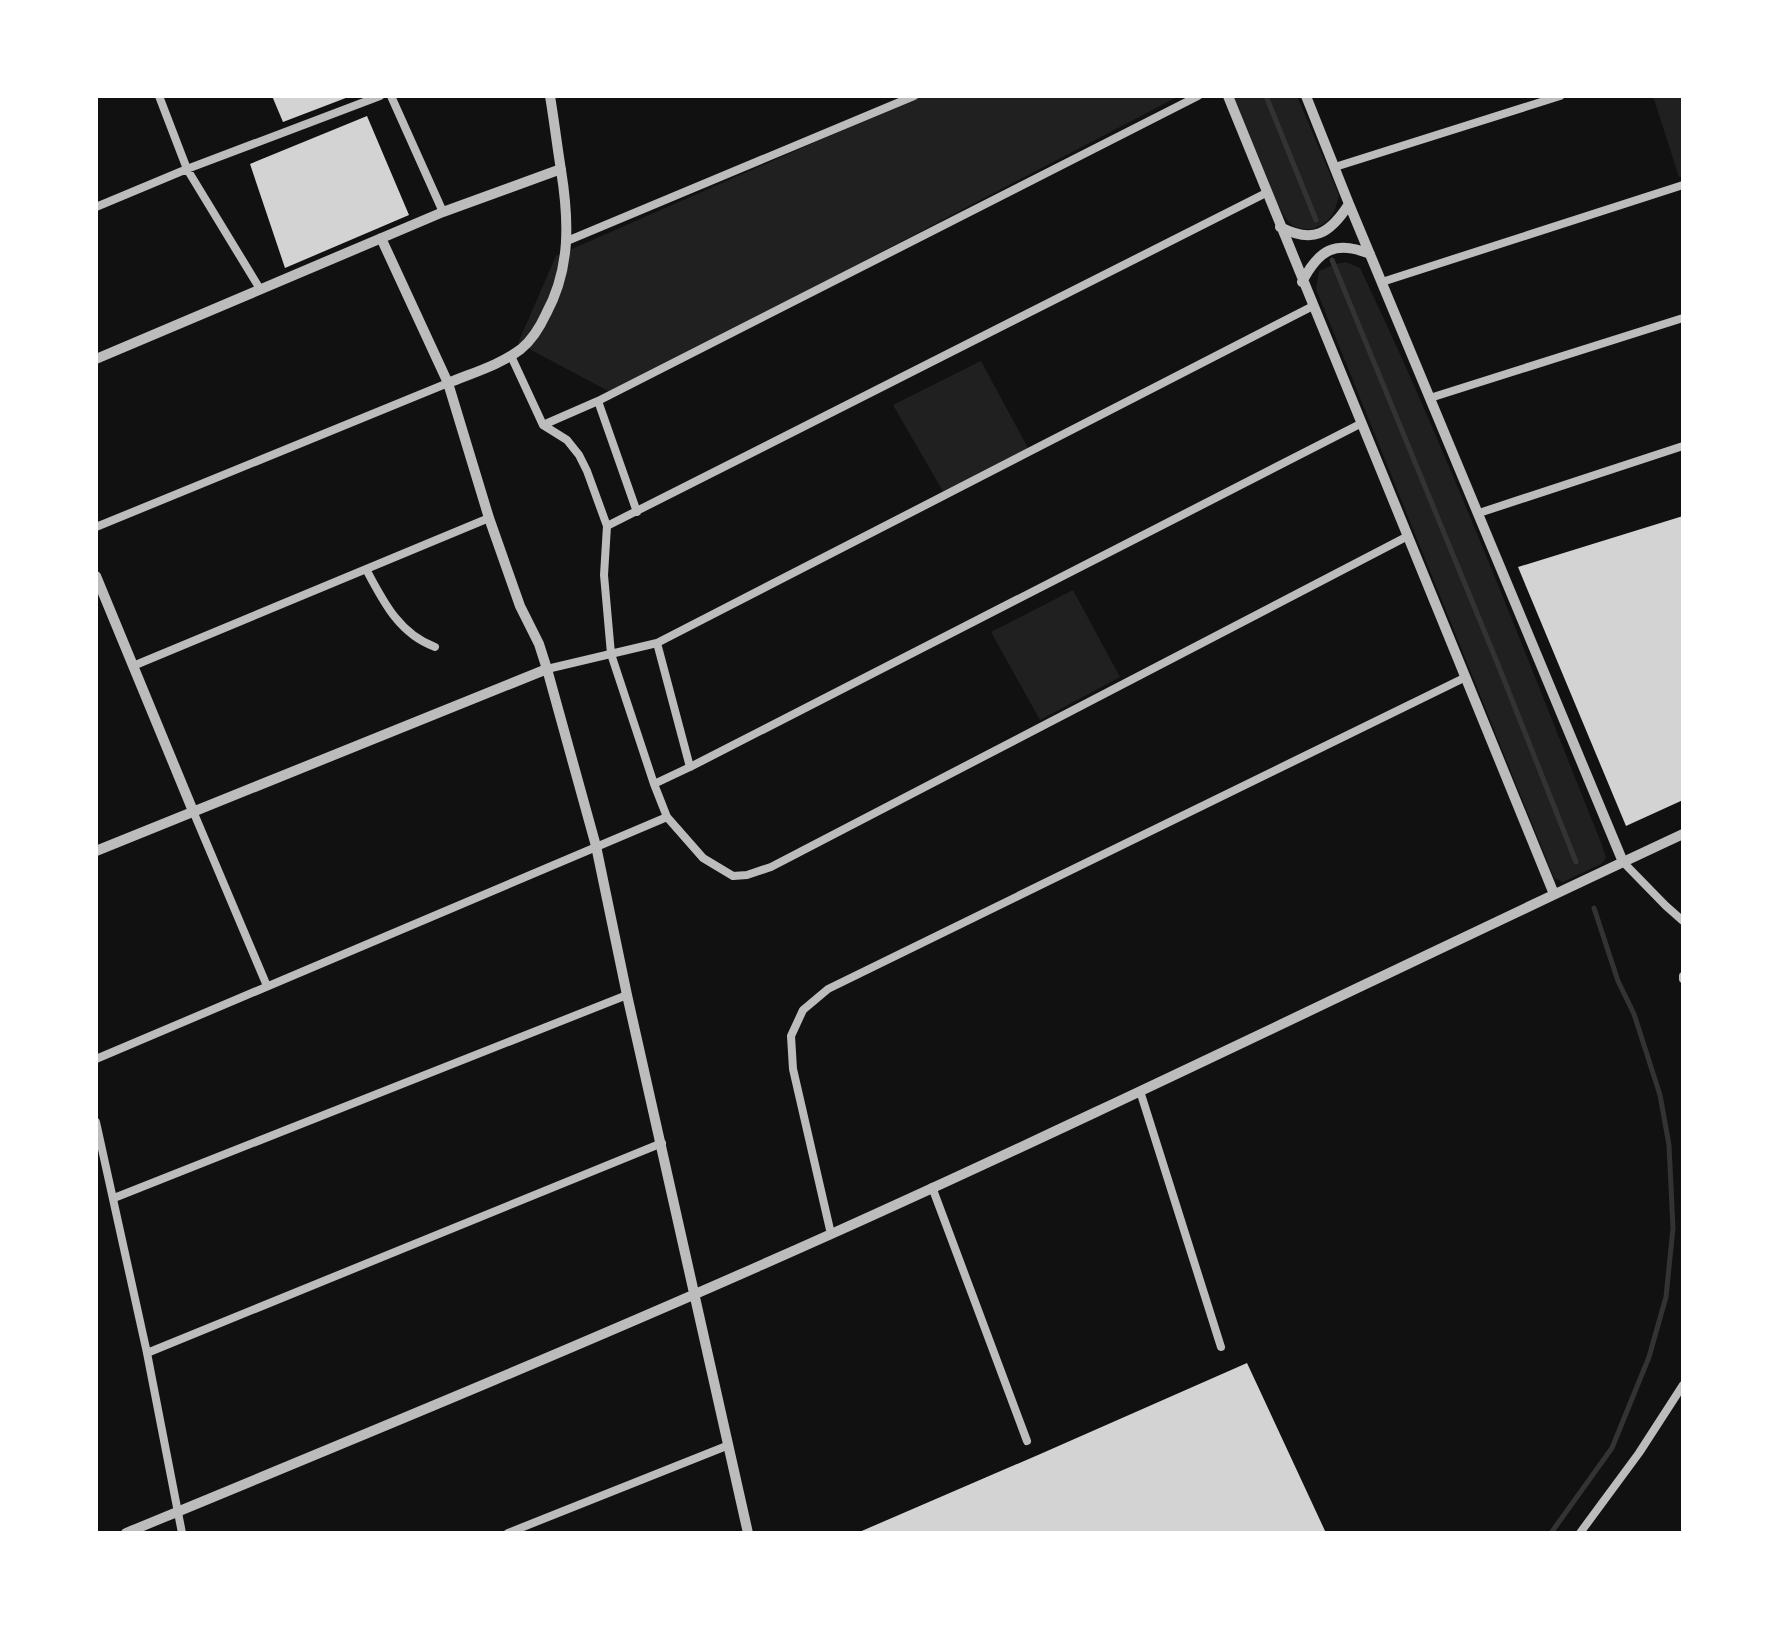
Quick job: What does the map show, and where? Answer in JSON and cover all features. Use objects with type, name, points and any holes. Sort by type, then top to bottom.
[{"type":"street","points":[[159,96],[187,169],[260,289]]},
{"type":"street","points":[[96,207],[380,96]]},
{"type":"street","points":[[391,96],[443,212]]},
{"type":"street","points":[[96,527],[448,383],[511,356],[529,342],[554,299],[563,273],[567,241],[565,195],[550,96]]},
{"type":"street","points":[[567,241],[914,96]]},
{"type":"street","points":[[543,425],[598,401],[1198,96]]},
{"type":"street","points":[[1228,96],[1554,894]]},
{"type":"street","points":[[1306,96],[1623,862],[1683,921]]},
{"type":"street","points":[[1335,167],[1560,96]]},
{"type":"street","points":[[96,359],[443,212],[561,169]]},
{"type":"street","points":[[1382,282],[1683,185]]},
{"type":"street","points":[[607,526],[1266,193]]},
{"type":"street","points":[[1280,227],[1293,234],[1316,235],[1335,223],[1349,204]]},
{"type":"street","points":[[381,238],[448,383],[489,518],[520,606],[539,644],[547,669],[596,846],[748,1533]]},
{"type":"street","points":[[1302,282],[1314,262],[1334,248],[1356,248],[1370,254]]},
{"type":"street","points":[[96,851],[547,669],[657,643],[1313,306]]},
{"type":"street","points":[[1430,398],[1683,318]]},
{"type":"street","points":[[511,356],[543,425],[567,440],[579,455],[607,526],[604,575],[611,654],[667,817],[703,858],[733,876],[771,867],[1408,536]]},
{"type":"street","points":[[598,401],[637,512]]},
{"type":"street","points":[[654,784],[1362,423]]},
{"type":"street","points":[[1479,513],[1683,446]]},
{"type":"street","points":[[133,666],[489,518]]},
{"type":"street","points":[[366,569],[384,603],[409,634],[435,647]]},
{"type":"street","points":[[96,576],[267,986]]},
{"type":"street","points":[[657,643],[690,767]]},
{"type":"street","points":[[831,1234],[793,1069],[791,1036],[803,1010],[828,989],[1466,677]]},
{"type":"street","points":[[96,1059],[667,817]]},
{"type":"street","points":[[126,1533],[831,1234],[1683,834]]},
{"type":"street","points":[[114,1198],[627,995]]},
{"type":"street","points":[[1140,1091],[1221,1347]]},
{"type":"street","points":[[96,1122],[147,1353],[182,1533]]},
{"type":"street","points":[[147,1353],[662,1143]]},
{"type":"street","points":[[932,1187],[1027,1441]]},
{"type":"street","points":[[1580,1533],[1639,1453],[1683,1385]]},
{"type":"street","points":[[508,1533],[729,1445]]},
{"type":"shaded area","points":[[920,96],[1179,96],[612,393],[518,343],[556,256]]},
{"type":"shaded area","points":[[1232,96],[1297,96],[1339,195],[1334,211],[1325,223],[1304,229],[1292,225],[1285,217],[1259,165]]},
{"type":"shaded area","points":[[1653,96],[1683,96],[1683,176],[1679,177]]},
{"type":"shaded area","points":[[1346,262],[1360,268],[1425,410],[1602,845],[1606,858],[1601,864],[1563,882],[1554,878],[1316,289],[1319,271]]},
{"type":"shaded area","points":[[981,361],[1028,448],[944,493],[893,405]]},
{"type":"shaded area","points":[[1073,590],[1120,677],[1040,720],[991,632]]},
{"type":"building","points":[[272,96],[351,96],[283,122]]},
{"type":"building","points":[[367,116],[409,215],[285,268],[250,164]]},
{"type":"building","points":[[1683,516],[1683,800],[1626,826],[1518,567]]},
{"type":"building","points":[[1247,1363],[1326,1533],[857,1533],[1038,1455]]},
{"type":"waterway","points":[[1266,96],[1316,220]]},
{"type":"waterway","points":[[1332,260],[1576,862]]},
{"type":"waterway","points":[[1551,1533],[1612,1448],[1649,1357],[1666,1297],[1673,1228],[1669,1145],[1660,1095],[1634,1014],[1618,981],[1594,908]]}]
